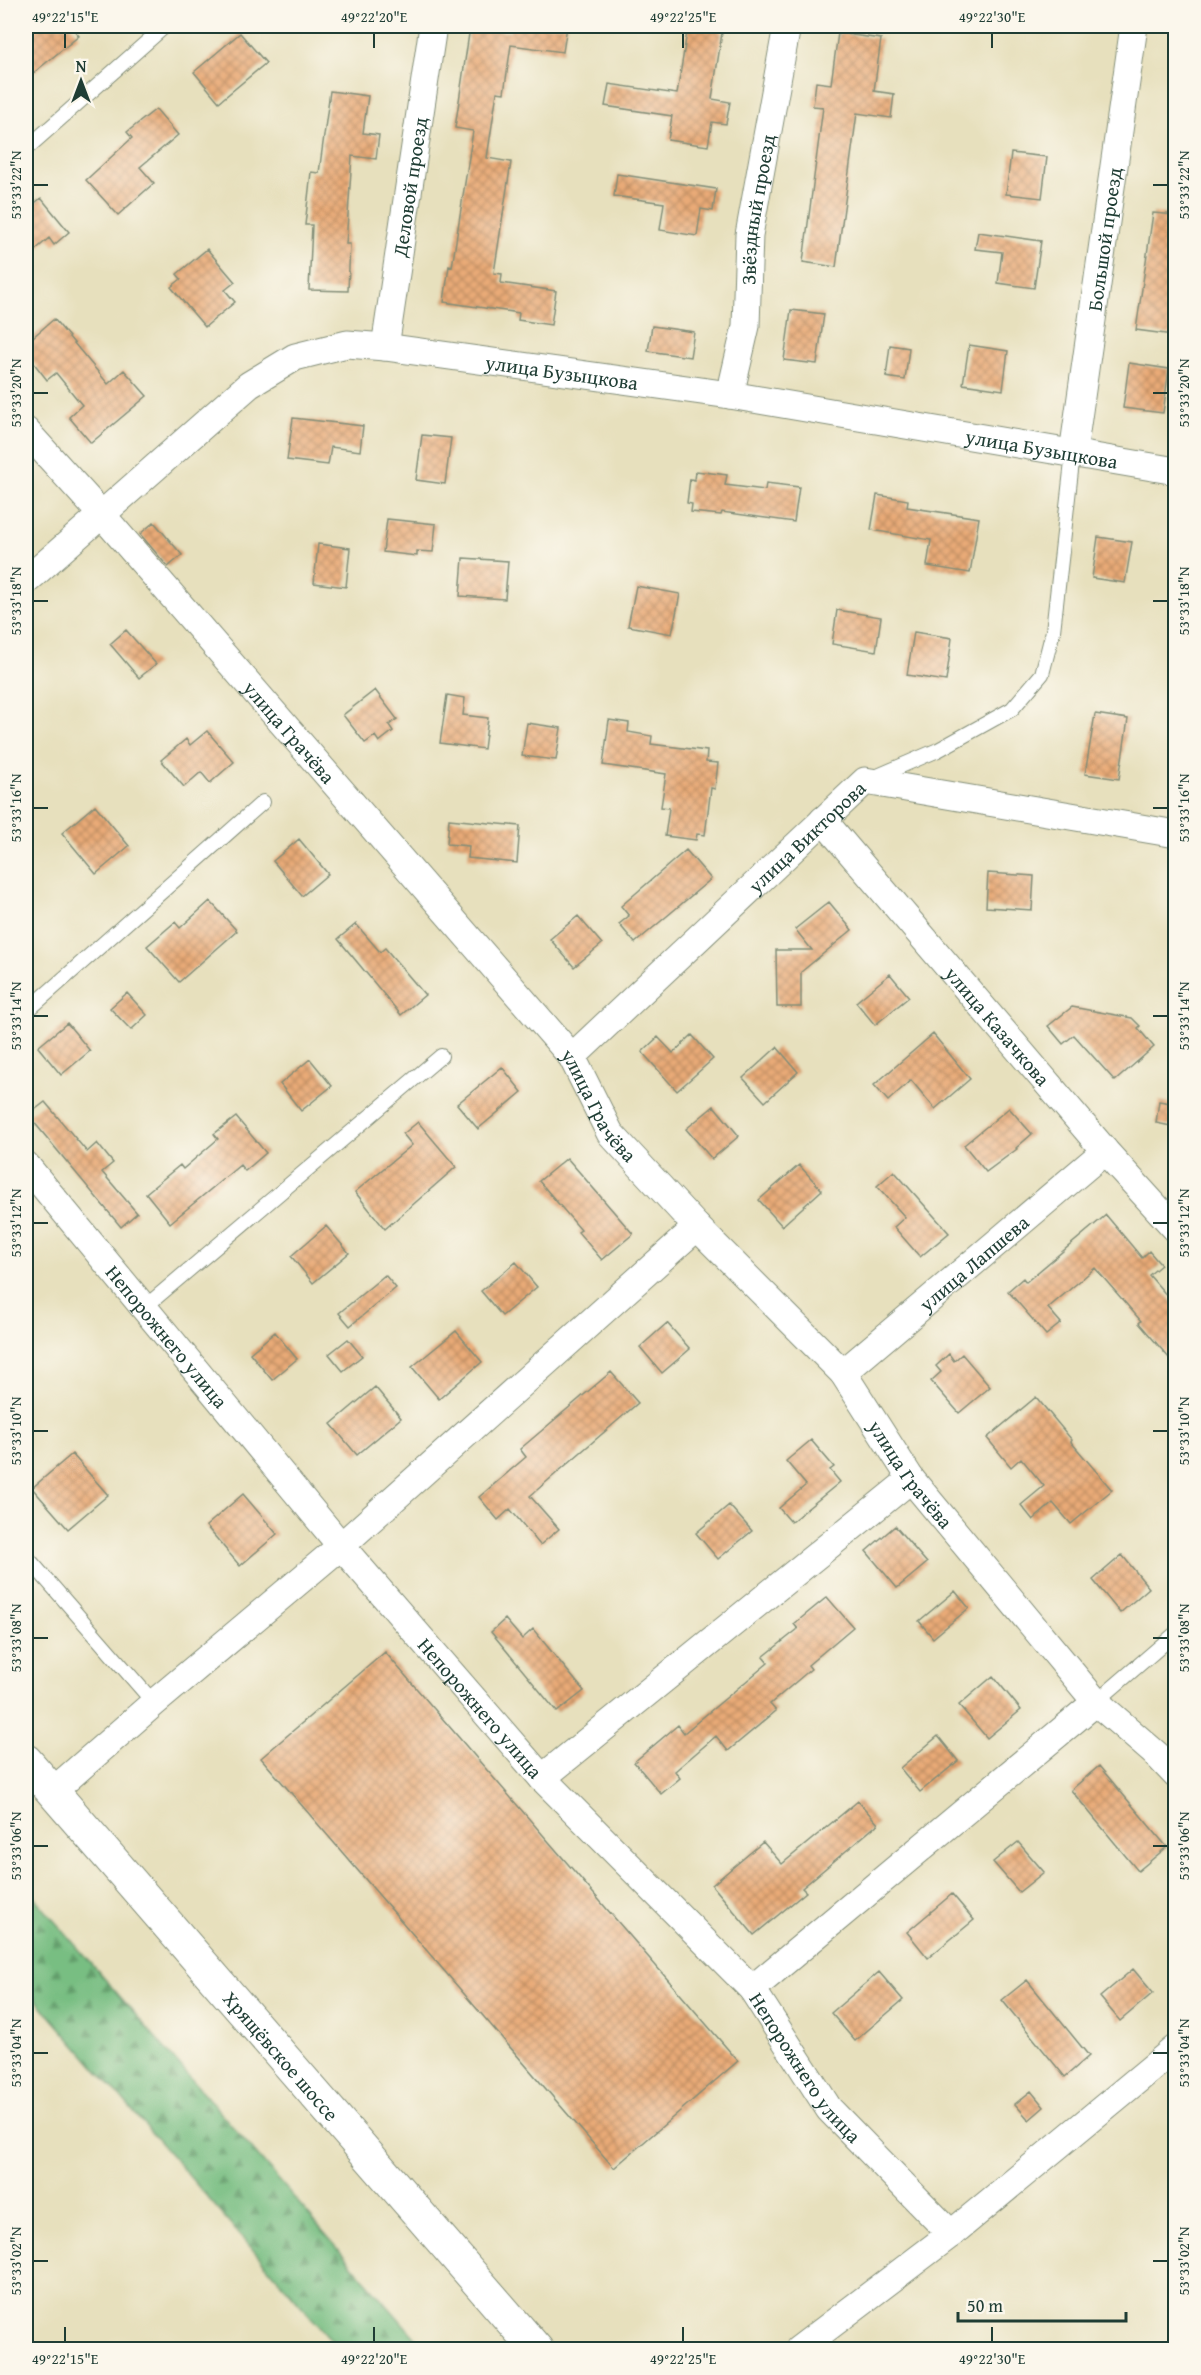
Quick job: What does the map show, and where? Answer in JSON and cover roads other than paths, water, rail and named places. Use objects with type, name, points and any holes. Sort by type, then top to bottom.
[{"type":"main road","name":"Хрящёвское шоссе","points":[[26,1761],[537,2349]]},
{"type":"street","name":"Деловой проезд","points":[[386,347],[433,26]]},
{"type":"street","name":"Звёздный проезд","points":[[730,395],[746,326],[749,235],[787,26]]},
{"type":"street","name":"Большой проезд","points":[[1073,453],[1134,26]]},
{"type":"street","name":"улица Бузыцкова","points":[[26,581],[249,385],[295,357],[347,344],[386,347],[730,395],[1176,471]]},
{"type":"street","name":"улица Грачёва","points":[[26,431],[102,515],[572,1058],[610,1132],[697,1227],[843,1373],[911,1479],[1096,1702],[1176,1775]]},
{"type":"street","name":"улица Викторова","points":[[572,1058],[865,781],[1176,834]]},
{"type":"street","name":"улица Казачкова","points":[[823,820],[1105,1151],[1176,1229]]},
{"type":"street","name":"улица Лапшева","points":[[843,1373],[1105,1151]]},
{"type":"street","name":"Непорожнего улица","points":[[26,1165],[341,1546],[542,1778],[752,1989],[830,2109],[951,2234]]},
{"type":"street","points":[[1143,1193],[1176,1197]]},
{"type":"street","points":[[52,1792],[341,1546],[697,1227]]},
{"type":"street","points":[[542,1778],[911,1479]]},
{"type":"street","points":[[752,1989],[1096,1702]]},
{"type":"street","points":[[798,2349],[951,2234],[1176,2048]]},
{"type":"lane","points":[[26,149],[165,26]]},
{"type":"lane","points":[[865,781],[938,750],[1012,709],[1042,674],[1053,631],[1073,453]]},
{"type":"lane","points":[[26,1012],[263,802]]},
{"type":"lane","points":[[145,1307],[441,1056]]},
{"type":"lane","points":[[26,1556],[154,1703]]},
{"type":"lane","points":[[1096,1702],[1176,1633]]}]
